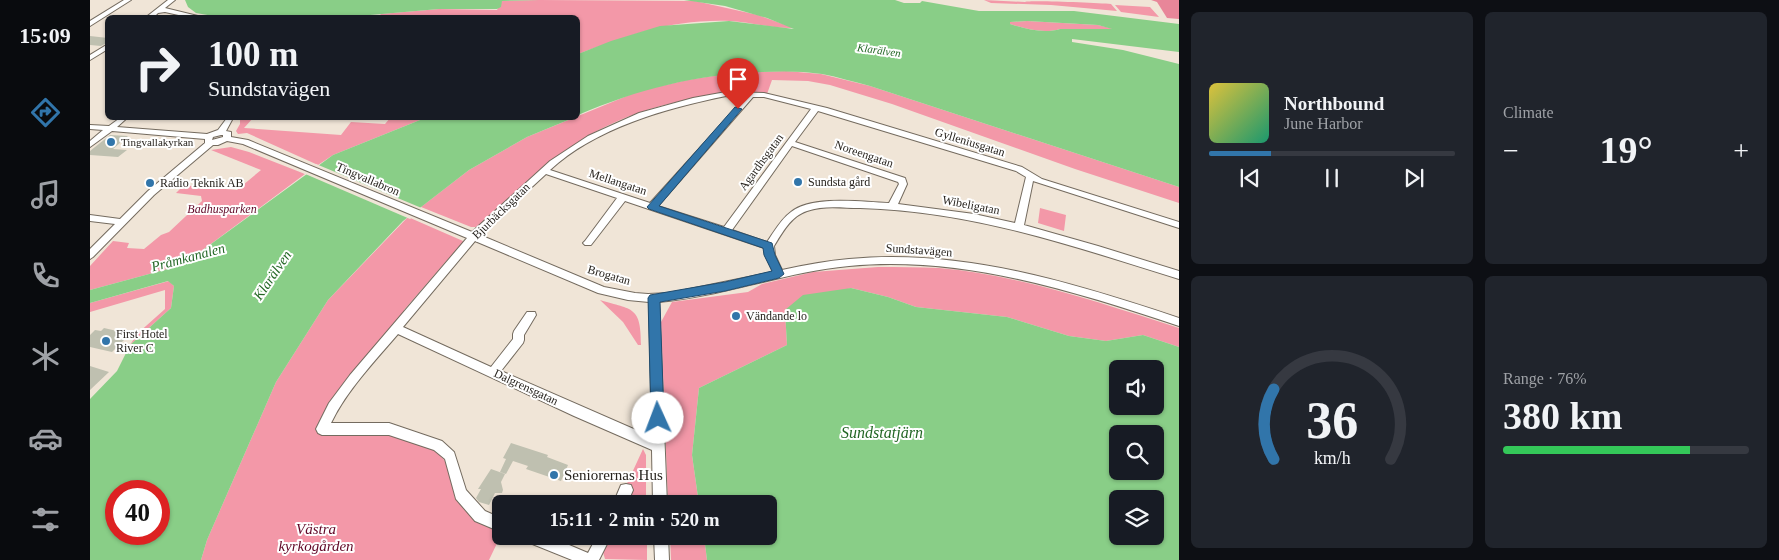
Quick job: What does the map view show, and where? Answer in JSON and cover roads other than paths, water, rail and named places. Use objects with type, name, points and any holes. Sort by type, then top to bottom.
[{"type":"street","points":[[90,24],[128,0]]},
{"type":"street","points":[[167,0],[178,0]]},
{"type":"street","points":[[152,15],[171,0]]},
{"type":"street","points":[[156,12],[165,10],[189,15]]},
{"type":"street","points":[[165,15],[170,11]]},
{"type":"street","points":[[90,58],[105,48]]},
{"type":"street","name":"Bjurbäcksgatan","points":[[492,521],[480,516],[461,494],[450,456],[438,445],[389,429],[322,429],[333,407],[395,328],[474,236],[544,171],[591,138],[642,115],[726,94],[751,95]]},
{"type":"street","points":[[652,207],[751,95]]},
{"type":"street","name":"Gylleniusgatan","points":[[751,95],[774,97],[816,108],[1019,170],[1038,181],[1179,225]]},
{"type":"street","name":"Agardhsgatan","points":[[726,231],[816,108]]},
{"type":"street","points":[[90,145],[121,120]]},
{"type":"street","points":[[90,255],[164,181],[210,140],[224,135],[229,120]]},
{"type":"street","points":[[90,127],[210,140]]},
{"type":"street","name":"Tingvallabron","points":[[224,135],[421,214]]},
{"type":"street","name":"Noreengatan","points":[[790,143],[902,180],[903,184],[892,206]]},
{"type":"street","name":"Mellangatan","points":[[544,171],[768,246]]},
{"type":"street","points":[[1019,227],[1030,176]]},
{"type":"street","points":[[588,244],[623,197]]},
{"type":"street","name":"Wibeligatan","points":[[768,246],[797,211],[816,206],[892,206],[935,211],[1019,227],[1073,240],[1179,275]]},
{"type":"street","name":"Brogatan","points":[[421,214],[602,290],[654,298]]},
{"type":"street","points":[[90,218],[121,222]]},
{"type":"street","points":[[90,246],[102,242]]},
{"type":"street","points":[[768,246],[779,274]]},
{"type":"street","name":"Sundstavägen","points":[[654,298],[725,286],[820,266],[859,262],[934,262],[1029,278],[1079,290],[1179,322]]},
{"type":"street","points":[[654,298],[660,495]]},
{"type":"street","points":[[494,372],[519,340],[518,334],[531,315]]},
{"type":"street","name":"Dalgrensgatan","points":[[395,328],[578,412],[658,446]]},
{"type":"street","points":[[624,495],[626,490]]},
{"type":"street","points":[[552,545],[590,560],[599,545]]},
{"type":"street","points":[[661,545],[662,560]]},
{"type":"water","points":[[185,0],[539,0],[502,1],[501,7],[497,9],[439,9],[370,15],[208,15],[196,13],[188,7]]},
{"type":"water","name":"Klarälven","points":[[684,0],[895,0],[904,3],[920,3],[922,1],[979,11],[1074,11],[1179,24],[1179,52],[1072,39],[1072,42],[1123,50],[1179,64],[1179,187],[870,86],[815,73],[762,72],[690,80],[645,91],[580,114],[580,53],[611,41],[660,26],[729,21],[794,29],[767,18],[725,6]],"holes":[[[1027,21],[1098,25],[1112,29],[1041,31],[1016,26],[1010,24],[1010,22]]]},
{"type":"water","name":"Klarälven","points":[[420,120],[568,120],[527,137],[469,170],[403,221],[328,300],[276,382],[207,540],[201,560],[90,560],[90,399],[117,371],[130,345],[171,308],[174,286],[168,281],[90,303],[90,290],[175,267],[200,252],[333,155]]},
{"type":"water","name":"Sundstatjärn","points":[[851,288],[888,297],[916,307],[1007,317],[1069,336],[1106,341],[1143,335],[1179,347],[1179,560],[707,560],[705,545],[777,545],[777,495],[698,495],[692,455],[699,388],[787,345],[785,310],[803,295]]},
{"type":"place","name":"Tingvallakyrkan","points":[[111,142]]},
{"type":"place","name":"Sundsta gård","points":[[798,182]]},
{"type":"place","name":"Radio Teknik AB","points":[[150,183]]},
{"type":"place","name":"Vändande lo","points":[[736,316]]},
{"type":"place","name":"First Hotel River C","points":[[106,341]]},
{"type":"place","name":"Seniorernas Hus","points":[[554,475]]},
{"type":"park label","name":"Badhusparken","points":[[222,209]]},
{"type":"park label","name":"Västra kyrkogården","points":[[316,538]]},
{"type":"water label","name":"Pråmkanalen","points":[[188,257]]}]
